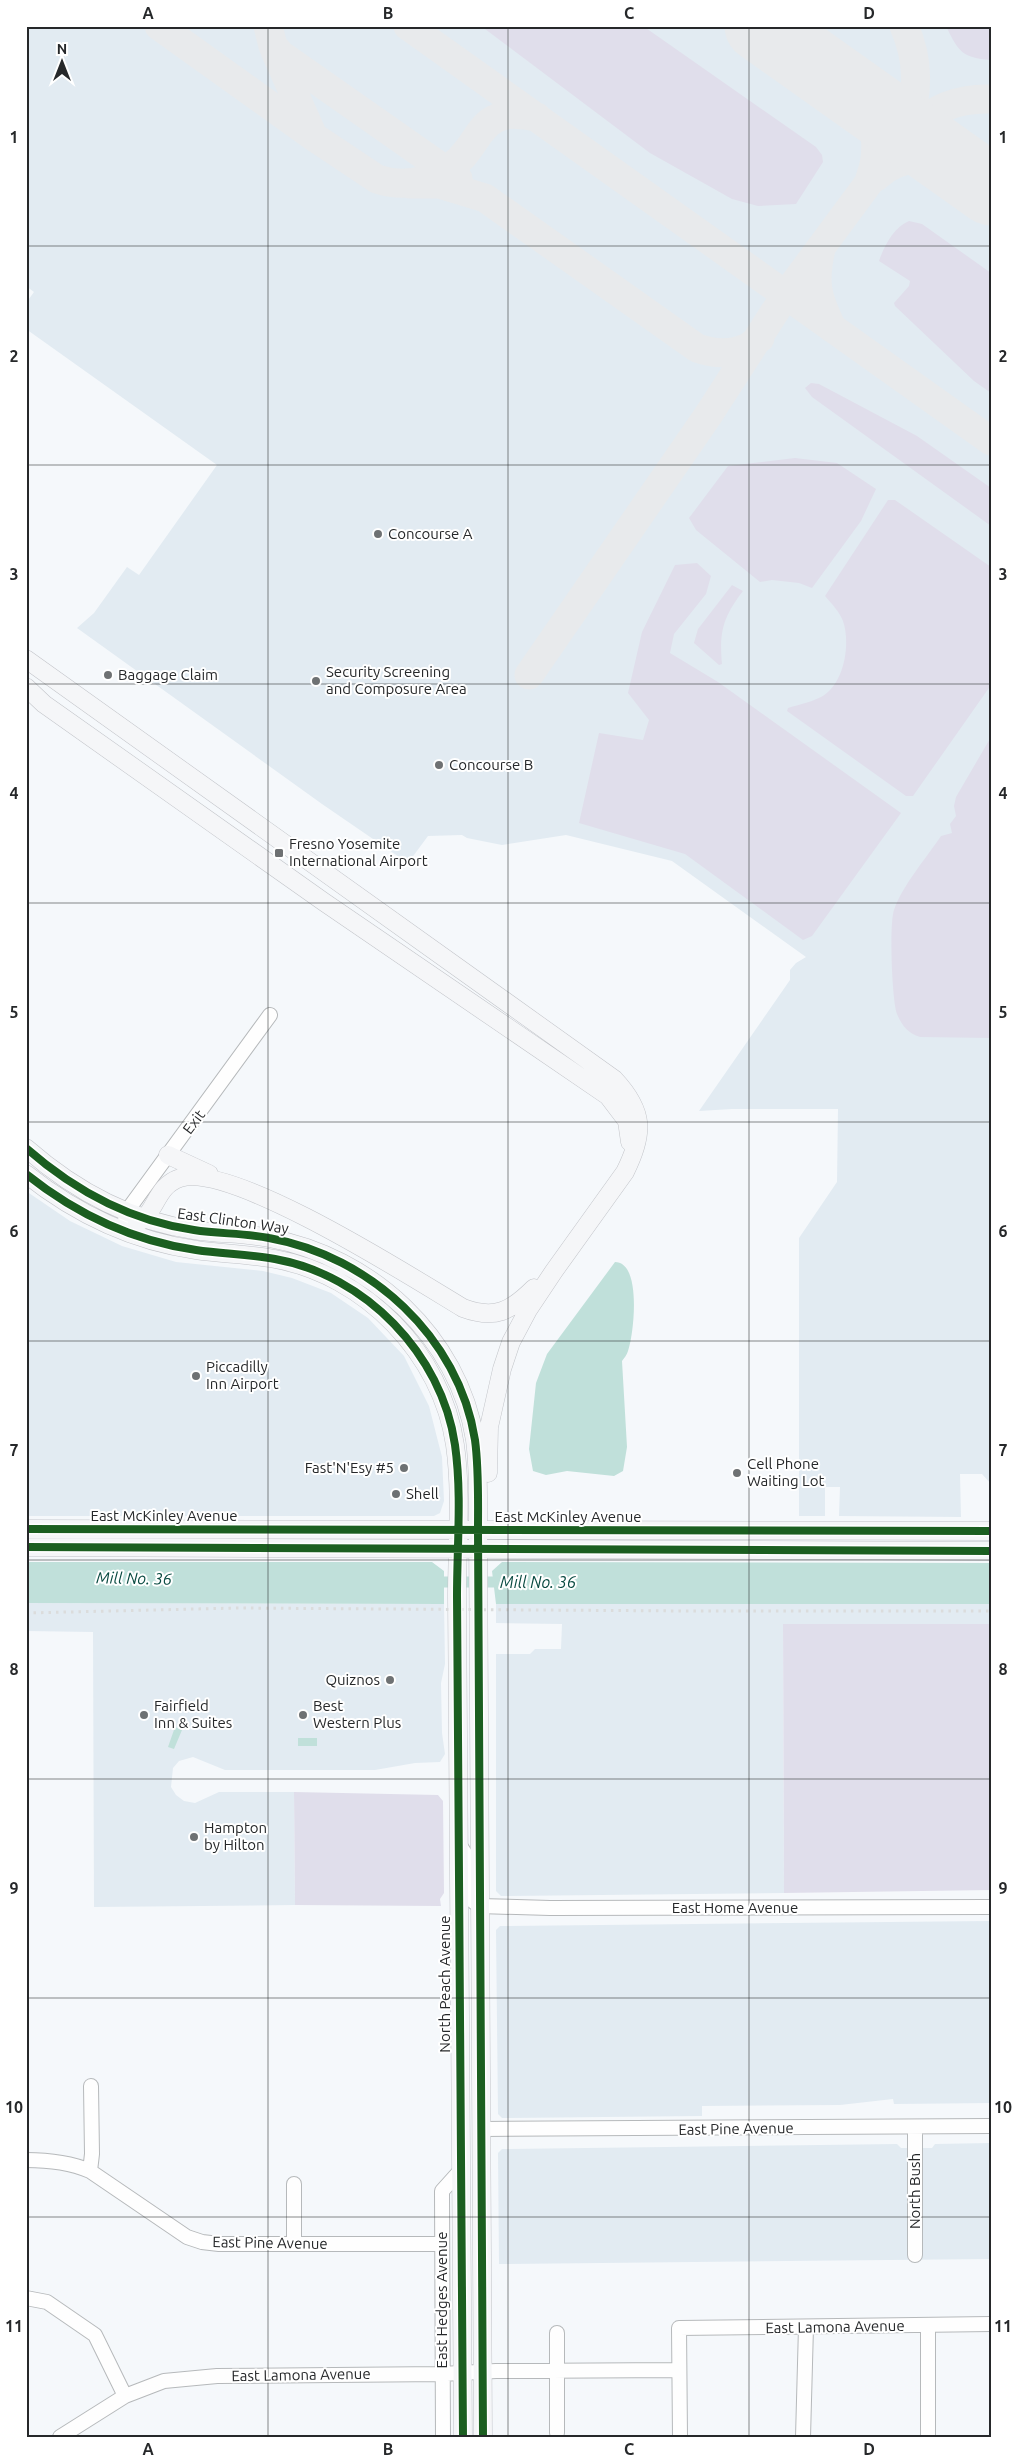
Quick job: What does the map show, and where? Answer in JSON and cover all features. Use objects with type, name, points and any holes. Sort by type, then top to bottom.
[{"type":"main road","points":[[26,659],[614,1079],[631,1100],[639,1124],[635,1152],[625,1172],[554,1271],[516,1334],[502,1369],[489,1427],[488,1510],[478,1531],[483,2437]]},
{"type":"main road","points":[[26,687],[44,704],[91,738],[608,1096],[627,1121],[630,1133],[625,1172]]},
{"type":"main road","points":[[369,932],[383,914]]},
{"type":"main road","name":"East Clinton Way","points":[[26,1148],[77,1187],[128,1211],[146,1218],[194,1230],[269,1238],[315,1250],[356,1269],[406,1308],[432,1339],[444,1358],[469,1417],[476,1459],[478,1531]]},
{"type":"main road","points":[[168,1156],[327,1229],[463,1308],[474,1312],[495,1314],[512,1308],[554,1271]]},
{"type":"main road","name":"East Clinton Way","points":[[26,1174],[78,1210],[123,1230],[159,1243],[183,1248],[252,1255],[294,1263],[330,1278],[363,1297],[380,1311],[408,1339],[420,1355],[447,1410],[455,1445],[457,1465],[457,1531]]},
{"type":"main road","points":[[123,1230],[146,1218],[161,1192],[179,1178],[202,1177],[239,1187]]},
{"type":"main road","name":"East McKinley Avenue","points":[[26,1530],[991,1531]]},
{"type":"main road","points":[[26,1547],[72,1539],[154,1539],[162,1537],[173,1530]]},
{"type":"main road","name":"North Peach Avenue","points":[[457,1531],[463,2437]]},
{"type":"main road","points":[[26,1547],[479,1551],[991,1551]]},
{"type":"main road","points":[[459,2012],[468,2045],[471,2120],[478,2128],[482,2129]]},
{"type":"main road","points":[[460,2135],[466,2140],[470,2150],[472,2214],[482,2247]]},
{"type":"street","name":"Exit","points":[[123,1230],[128,1211],[270,1015]]},
{"type":"street","points":[[458,1844],[468,1858],[470,1899],[480,1906]]},
{"type":"street","name":"East Home Avenue","points":[[480,1906],[550,1908],[991,1907]]},
{"type":"street","points":[[90,2171],[92,2154],[91,2086]]},
{"type":"street","name":"East Pine Avenue","points":[[482,2129],[991,2126]]},
{"type":"street","name":"North Bush","points":[[914,2127],[915,2255]]},
{"type":"street","name":"East Pine Avenue","points":[[26,2160],[56,2161],[72,2164],[90,2171],[187,2237],[202,2242],[219,2244],[442,2244]]},
{"type":"street","name":"East Hedges Avenue","points":[[443,2437],[442,2191],[460,2171]]},
{"type":"street","points":[[294,2184],[294,2244]]},
{"type":"street","points":[[26,2298],[47,2302],[95,2336],[126,2396]]},
{"type":"street","name":"East Lamona Avenue","points":[[60,2437],[126,2396],[164,2381],[217,2376],[678,2370],[679,2328],[991,2324]]},
{"type":"street","points":[[928,2326],[928,2437]]},
{"type":"street","points":[[803,2437],[806,2327]]},
{"type":"street","points":[[557,2333],[558,2433]]},
{"type":"street","points":[[678,2370],[680,2437]]},
{"type":"shaded area","name":"Fresno Yosemite International Airport","points":[[26,26],[991,26],[991,1484],[982,1474],[960,1474],[961,1517],[839,1516],[840,1487],[825,1487],[825,1516],[799,1516],[799,1238],[837,1182],[838,1109],[732,1109],[699,1111],[790,980],[790,970],[796,963],[806,957],[672,861],[566,835],[502,845],[467,838],[462,835],[428,836],[408,863],[322,804],[77,628],[94,613],[127,567],[139,575],[217,465],[26,329],[26,303],[34,292],[26,286]]},
{"type":"shaded area","points":[[481,26],[643,26],[816,147],[822,155],[823,162],[796,204],[758,206],[732,199],[650,153]]},
{"type":"shaded area","points":[[946,26],[991,26],[991,60],[973,57],[962,52],[954,42]]},
{"type":"shaded area","points":[[909,221],[922,224],[991,273],[991,393],[974,381],[895,306],[894,303],[909,286],[910,281],[879,261],[894,232]]},
{"type":"shaded area","points":[[811,383],[819,384],[917,436],[991,488],[991,526],[812,397],[805,388]]},
{"type":"shaded area","points":[[795,458],[837,463],[876,489],[861,521],[812,588],[799,583],[772,580],[760,582],[696,530],[689,518],[728,466]]},
{"type":"shaded area","points":[[888,500],[895,500],[991,567],[991,685],[913,796],[906,796],[787,711],[788,708],[821,697],[829,691],[840,674],[846,652],[845,630],[843,621],[835,607],[825,596]]},
{"type":"shaded area","points":[[697,563],[711,576],[706,594],[674,634],[670,653],[718,682],[901,813],[812,936],[803,940],[685,854],[579,823],[599,733],[643,740],[649,720],[628,693],[642,632],[675,565]]},
{"type":"shaded area","points":[[732,585],[743,591],[736,600],[724,625],[721,643],[722,664],[719,665],[694,643],[698,629]]},
{"type":"shaded area","points":[[991,737],[991,1038],[920,1037],[903,1025],[895,1006],[891,946],[892,918],[898,901],[909,882],[941,836],[952,833],[950,824],[956,816],[954,806],[956,797]]},
{"type":"shaded area","points":[[26,1191],[70,1221],[122,1246],[176,1262],[263,1271],[292,1278],[331,1293],[368,1318],[404,1356],[429,1406],[442,1457],[444,1501],[440,1513],[434,1516],[26,1516]]},
{"type":"shaded area","points":[[26,1603],[444,1604],[445,1664],[441,1683],[442,1733],[445,1754],[440,1762],[415,1763],[375,1770],[225,1770],[193,1757],[179,1761],[173,1768],[171,1787],[176,1795],[184,1801],[195,1803],[219,1792],[294,1792],[295,1905],[94,1907],[93,1632],[26,1631]]},
{"type":"shaded area","points":[[496,1604],[991,1604],[991,1624],[783,1624],[784,1893],[501,1896],[496,1891],[496,1654],[530,1654],[535,1649],[561,1649],[562,1624],[496,1623]]},
{"type":"shaded area","points":[[783,1624],[991,1624],[991,1890],[784,1893]]},
{"type":"shaded area","points":[[294,1792],[438,1795],[443,1801],[444,1893],[440,1899],[441,1906],[295,1905]]},
{"type":"shaded area","points":[[991,1921],[991,2103],[894,2104],[893,2099],[840,2105],[702,2106],[702,2116],[502,2118],[498,2114],[496,1930],[500,1926]]},
{"type":"shaded area","points":[[991,2143],[991,2259],[499,2264],[498,2153],[502,2149],[897,2144],[901,2148],[932,2148],[935,2144]]},
{"type":"water","points":[[615,1262],[624,1265],[629,1274],[633,1286],[634,1300],[630,1342],[628,1352],[622,1361],[627,1447],[623,1471],[614,1476],[567,1471],[546,1475],[533,1471],[529,1449],[536,1383],[547,1354]]},
{"type":"water","points":[[26,1562],[432,1562],[444,1571],[444,1604],[26,1603]]},
{"type":"water","points":[[502,1562],[991,1563],[991,1604],[496,1604],[492,1571]]},
{"type":"water","points":[[175,1727],[182,1730],[174,1749],[168,1747]]},
{"type":"water","points":[[298,1738],[317,1738],[317,1746],[298,1746]]},
{"type":"waterway","name":"Mill No. 36","points":[[430,1582],[507,1582]]},
{"type":"taxiway","points":[[159,26],[314,137],[377,179],[389,182],[414,182],[438,175],[459,160],[486,125],[500,117],[516,114],[537,117]]},
{"type":"taxiway","points":[[268,26],[273,46],[281,55],[458,179]]},
{"type":"taxiway","points":[[408,26],[991,441]]},
{"type":"taxiway","points":[[904,26],[913,52],[916,78],[911,117],[907,131]]},
{"type":"taxiway","points":[[275,51],[313,136]]},
{"type":"taxiway","points":[[831,77],[860,102],[872,123],[876,151],[870,178]]},
{"type":"taxiway","points":[[529,675],[709,414],[785,296],[907,131],[946,106],[967,100],[991,99]]},
{"type":"taxiway","points":[[876,177],[890,166],[920,159],[949,166],[990,190]]},
{"type":"taxiway","points":[[410,184],[439,184],[485,198],[697,348],[710,352],[728,353],[748,347],[760,338]]},
{"type":"taxiway","points":[[821,249],[817,271],[818,290],[832,328]]},
{"type":"runway","points":[[760,26],[991,190]]},
{"type":"railway","points":[[26,1613],[238,1608],[991,1611]]},
{"type":"cycle path","points":[[26,1148],[44,1163],[84,1190],[126,1211],[171,1226],[269,1238],[306,1248],[342,1263],[374,1283],[404,1307],[429,1336],[450,1368],[466,1402],[475,1440],[478,1485],[483,2437]]},
{"type":"cycle path","points":[[26,1174],[64,1201],[85,1213],[150,1240],[196,1250],[275,1259],[308,1268],[339,1282],[368,1301],[394,1324],[416,1350],[434,1380],[447,1412],[455,1445],[459,1501],[457,1596],[463,2437]]},
{"type":"cycle path","points":[[26,1529],[991,1531]]},
{"type":"cycle path","points":[[26,1547],[991,1551]]},
{"type":"place","name":"Concourse A","points":[[378,534]]},
{"type":"place","name":"Baggage Claim","points":[[108,675]]},
{"type":"place","name":"Security Screening and Composure Area","points":[[316,681]]},
{"type":"place","name":"Concourse B","points":[[439,765]]},
{"type":"place","name":"Fresno Yosemite International Airport","points":[[279,853]]},
{"type":"place","name":"Piccadilly Inn Airport","points":[[196,1376]]},
{"type":"place","name":"Fast'N'Esy #5","points":[[404,1468]]},
{"type":"place","name":"Cell Phone Waiting Lot","points":[[737,1473]]},
{"type":"place","name":"Shell","points":[[396,1494]]},
{"type":"place","name":"Quiznos","points":[[390,1680]]},
{"type":"place","name":"Fairfield Inn & Suites","points":[[144,1715]]},
{"type":"place","name":"Best Western Plus","points":[[303,1715]]},
{"type":"place","name":"Hampton by Hilton","points":[[194,1837]]}]
